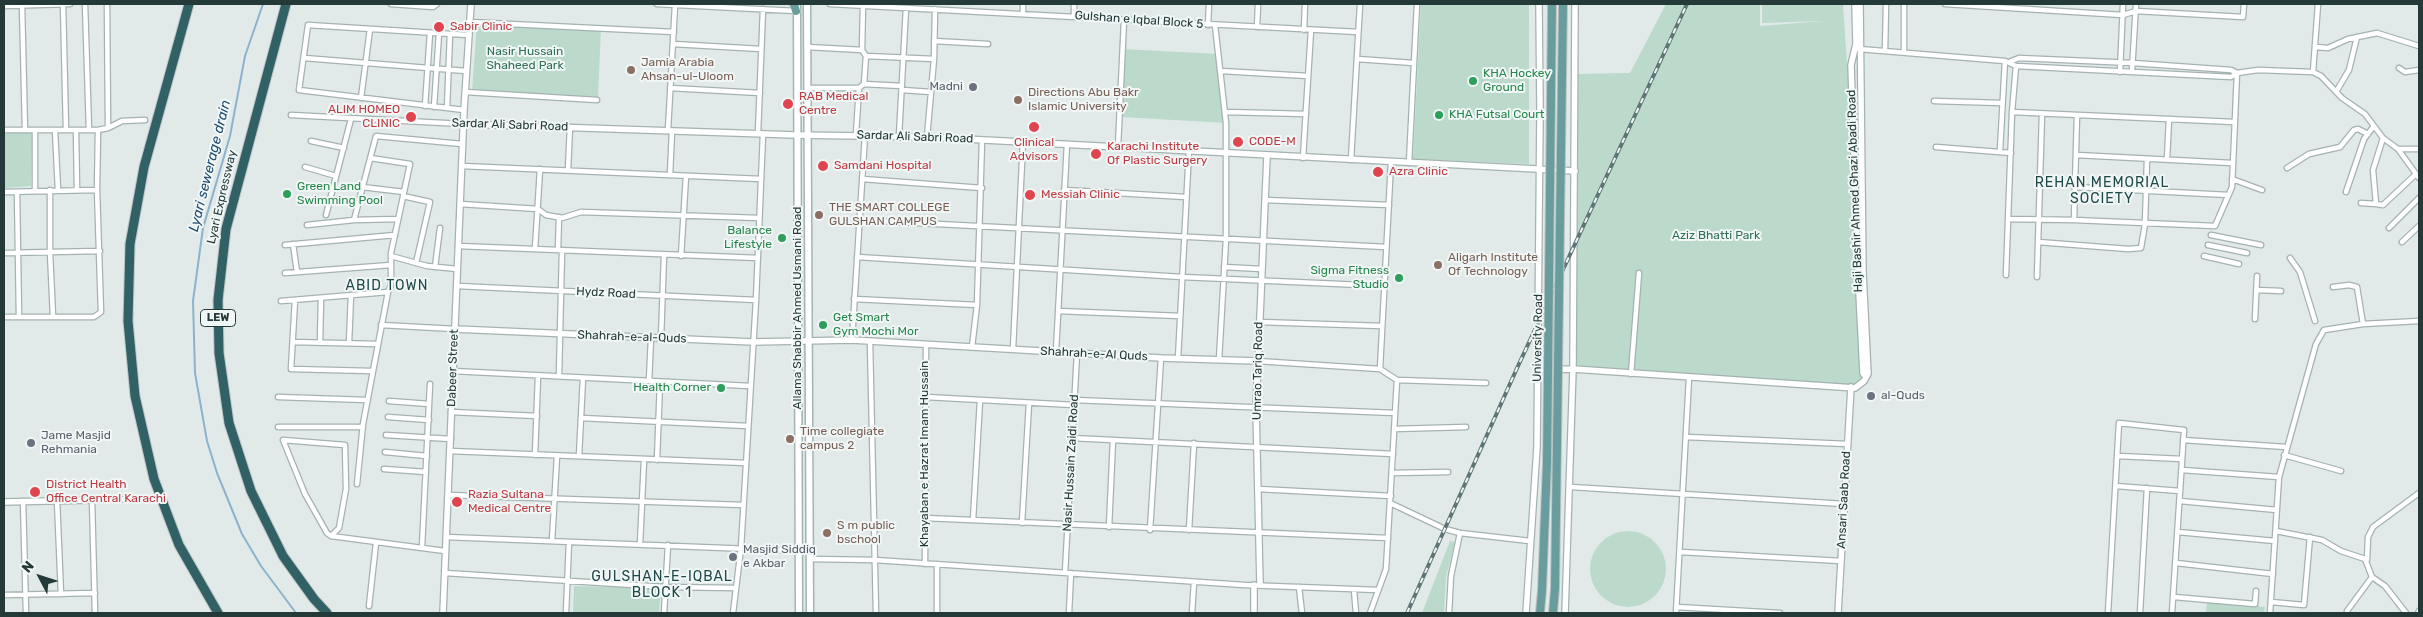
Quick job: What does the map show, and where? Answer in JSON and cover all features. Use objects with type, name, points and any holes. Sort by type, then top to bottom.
[{"type":"highway","points":[[189,4],[144,167],[130,244],[128,321],[135,396],[154,479],[179,545],[218,613]]},
{"type":"highway","name":"Lyari Expressway","points":[[286,4],[226,229],[219,282],[218,353],[229,423],[251,491],[283,556],[314,599],[327,613]]},
{"type":"main road","name":"Allama Shabbir Ahmed Usmani Road","points":[[807,4],[810,613]]},
{"type":"main road","name":"University Road","points":[[1540,613],[1548,463],[1552,4]]},
{"type":"main road","name":"University Road","points":[[1553,613],[1555,588],[1563,4]]},
{"type":"main road","name":"Allama Shabbir Ahmed Usmani Road","points":[[796,6],[799,306],[797,342],[799,613]]},
{"type":"street","points":[[64,4],[66,130]]},
{"type":"street","points":[[4,6],[70,4]]},
{"type":"street","points":[[86,4],[89,130]]},
{"type":"street","points":[[107,4],[108,128]]},
{"type":"street","points":[[391,4],[433,7],[438,4]]},
{"type":"street","name":"Dabeer Street","points":[[443,613],[462,144],[471,4]]},
{"type":"street","points":[[657,4],[738,6],[763,9],[796,6]]},
{"type":"street","name":"Gulshan e Iqbal Block 5","points":[[830,4],[1358,32]]},
{"type":"street","points":[[975,11],[976,4]]},
{"type":"street","points":[[1022,13],[1023,4]]},
{"type":"street","points":[[1074,4],[1074,16]]},
{"type":"street","points":[[1208,25],[1209,4]]},
{"type":"street","points":[[1257,27],[1258,4]]},
{"type":"street","points":[[1304,30],[1305,4]]},
{"type":"street","points":[[1351,160],[1360,4]]},
{"type":"street","points":[[1409,163],[1417,4]]},
{"type":"street","points":[[1526,613],[1537,447],[1539,4]]},
{"type":"street","points":[[1565,613],[1573,369],[1575,4]]},
{"type":"street","name":"Haji Bashir Ahmed Ghazi Abadi Road","points":[[1851,387],[1855,388],[1864,381],[1868,374],[1855,4]]},
{"type":"street","name":"Haji Bashir Ahmed Ghazi Abadi Road","points":[[1858,49],[1860,4]]},
{"type":"street","points":[[1885,51],[1886,4]]},
{"type":"street","points":[[1904,4],[1904,52]]},
{"type":"street","points":[[1945,4],[2005,5],[2123,15],[2136,11],[2243,17],[2244,4]]},
{"type":"street","points":[[2120,72],[2124,4]]},
{"type":"street","points":[[2132,71],[2136,4]]},
{"type":"street","points":[[2313,72],[2318,4]]},
{"type":"street","points":[[22,5],[25,130]]},
{"type":"street","points":[[670,175],[670,88],[675,5]]},
{"type":"street","points":[[856,134],[866,56],[862,50],[859,5]]},
{"type":"street","points":[[899,136],[905,57],[906,8]]},
{"type":"street","points":[[733,613],[734,588],[741,548],[756,300],[761,179],[760,93],[763,9]]},
{"type":"street","points":[[927,137],[932,92],[935,9]]},
{"type":"street","points":[[1118,147],[1124,20]]},
{"type":"street","points":[[469,22],[674,32]]},
{"type":"street","points":[[464,110],[299,90],[308,25],[468,35]]},
{"type":"street","points":[[1215,25],[1225,112],[1226,153],[1226,239],[1219,360]]},
{"type":"street","points":[[361,98],[370,29]]},
{"type":"street","points":[[1303,158],[1311,30]]},
{"type":"street","points":[[425,106],[430,33]]},
{"type":"street","points":[[434,107],[439,33]]},
{"type":"street","points":[[2315,47],[2328,48],[2377,33],[2419,46]]},
{"type":"street","points":[[447,108],[450,34]]},
{"type":"street","points":[[2336,92],[2349,70],[2357,38]]},
{"type":"street","points":[[934,41],[988,44]]},
{"type":"street","points":[[673,44],[761,49]]},
{"type":"street","points":[[807,47],[862,50]]},
{"type":"street","points":[[1858,49],[2007,61],[2018,58],[2121,62],[2231,70],[2237,73]]},
{"type":"street","points":[[866,56],[934,59]]},
{"type":"street","points":[[304,58],[466,71]]},
{"type":"street","points":[[1357,59],[1414,62]]},
{"type":"street","points":[[2007,61],[2016,66],[2231,77],[2237,73],[2258,70],[2313,72],[2321,76],[2336,92],[2364,114],[2383,138],[2398,149],[2418,176],[2382,206],[2361,203]]},
{"type":"street","points":[[2000,150],[2002,103],[2007,61]]},
{"type":"street","points":[[2006,275],[2012,112],[2016,66]]},
{"type":"street","points":[[2193,75],[2194,67]]},
{"type":"street","points":[[2399,68],[2405,72],[2419,70]]},
{"type":"street","points":[[1220,71],[1308,76]]},
{"type":"street","points":[[2009,219],[2214,226],[2228,195],[2232,179],[2237,73]]},
{"type":"street","points":[[807,88],[862,86],[932,92]]},
{"type":"street","points":[[670,88],[760,93]]},
{"type":"street","points":[[465,92],[597,100]]},
{"type":"street","points":[[1934,102],[2002,103]]},
{"type":"street","points":[[1225,112],[1306,114]]},
{"type":"street","points":[[2012,112],[2234,122]]},
{"type":"street","points":[[2037,277],[2042,114]]},
{"type":"street","name":"Sardar Ali Sabri Road","points":[[291,115],[351,120],[463,124],[796,135],[856,134],[1023,141],[1303,158],[1575,171]]},
{"type":"street","points":[[2074,220],[2077,115]]},
{"type":"street","points":[[2167,160],[2169,119]]},
{"type":"street","points":[[4,130],[98,130],[108,128],[122,121],[144,120]]},
{"type":"street","points":[[326,215],[351,120]]},
{"type":"street","points":[[2346,192],[2356,161],[2368,134],[2374,126]]},
{"type":"street","points":[[568,170],[570,127]]},
{"type":"street","points":[[2287,168],[2309,154],[2340,147],[2354,130],[2358,129],[2368,134]]},
{"type":"street","points":[[35,130],[35,191]]},
{"type":"street","points":[[55,130],[58,190]]},
{"type":"street","points":[[76,130],[77,190]]},
{"type":"street","points":[[4,316],[98,316],[101,312],[97,190],[98,130]]},
{"type":"street","points":[[852,340],[864,135]]},
{"type":"street","points":[[354,220],[376,136],[462,144]]},
{"type":"street","points":[[2376,204],[2374,170],[2383,138]]},
{"type":"street","points":[[311,140],[344,148]]},
{"type":"street","points":[[972,347],[977,305],[982,140]]},
{"type":"street","points":[[1013,350],[1023,141]]},
{"type":"street","points":[[1056,352],[1067,144]]},
{"type":"street","points":[[1936,147],[2011,152]]},
{"type":"street","points":[[2398,149],[2419,149]]},
{"type":"street","points":[[1178,359],[1188,150]]},
{"type":"street","points":[[2076,155],[2232,163]]},
{"type":"street","name":"Umrao Tariq Road","points":[[1254,613],[1260,531],[1256,408],[1257,361],[1267,156]]},
{"type":"street","points":[[357,484],[367,400],[377,344],[391,285],[391,256],[410,164],[370,158]]},
{"type":"street","points":[[2038,242],[2128,249],[2141,248],[2145,224],[2147,159]]},
{"type":"street","points":[[1391,162],[1380,369],[1397,380],[1486,384]]},
{"type":"street","points":[[462,166],[761,179]]},
{"type":"street","points":[[304,167],[336,176]]},
{"type":"street","points":[[535,249],[540,169]]},
{"type":"street","points":[[681,256],[686,176]]},
{"type":"street","points":[[862,179],[982,188]]},
{"type":"street","points":[[2232,179],[2262,190]]},
{"type":"street","points":[[362,187],[403,194],[430,202],[416,263]]},
{"type":"street","points":[[2075,187],[2228,195]]},
{"type":"street","points":[[50,190],[53,317]]},
{"type":"street","points":[[4,192],[97,190]]},
{"type":"street","points":[[1064,190],[1186,197]]},
{"type":"street","points":[[17,192],[19,317]]},
{"type":"street","points":[[2389,228],[2419,198]]},
{"type":"street","points":[[1265,200],[1389,205]]},
{"type":"street","points":[[460,204],[538,209],[546,215],[559,217],[581,212],[759,218]]},
{"type":"street","points":[[559,217],[561,290],[559,376]]},
{"type":"street","points":[[307,225],[354,220],[398,219]]},
{"type":"street","points":[[859,220],[1386,247]]},
{"type":"street","points":[[2402,242],[2419,226]]},
{"type":"street","points":[[435,266],[440,228]]},
{"type":"street","points":[[285,245],[395,235]]},
{"type":"street","points":[[2212,235],[2261,245]]},
{"type":"street","points":[[293,244],[297,272]]},
{"type":"street","points":[[458,246],[758,258]]},
{"type":"street","points":[[2208,246],[2247,253]]},
{"type":"street","points":[[4,253],[100,252]]},
{"type":"street","points":[[661,338],[664,255]]},
{"type":"street","points":[[391,256],[416,263],[457,268]]},
{"type":"street","points":[[2204,256],[2240,264]]},
{"type":"street","points":[[857,257],[1182,278],[1224,278],[1384,286]]},
{"type":"street","points":[[2290,258],[2300,272],[2315,320]]},
{"type":"street","points":[[285,273],[391,264]]},
{"type":"street","points":[[1224,267],[1261,269]]},
{"type":"street","points":[[1631,374],[1639,273]]},
{"type":"street","points":[[2256,319],[2257,276]]},
{"type":"street","points":[[2333,287],[2349,285],[2356,287],[2363,324]]},
{"type":"street","name":"Hydz Road","points":[[457,286],[756,300]]},
{"type":"street","points":[[2257,290],[2281,292]]},
{"type":"street","points":[[281,301],[388,292]]},
{"type":"street","points":[[349,343],[351,295]]},
{"type":"street","points":[[320,342],[321,298]]},
{"type":"street","points":[[854,299],[977,305]]},
{"type":"street","points":[[295,300],[291,369],[372,371]]},
{"type":"street","points":[[1058,311],[1180,316]]},
{"type":"street","points":[[2270,613],[2279,477],[2316,344],[2324,330],[2363,324],[2419,321]]},
{"type":"street","points":[[1259,322],[1382,326]]},
{"type":"street","points":[[381,325],[455,329]]},
{"type":"street","name":"Shahrah-e-al-Quds","points":[[455,329],[752,342],[797,342],[808,340]]},
{"type":"street","points":[[648,381],[651,338]]},
{"type":"street","name":"Shahrah-e-Al Quds","points":[[808,340],[852,340],[1380,369]]},
{"type":"street","points":[[292,342],[377,344]]},
{"type":"street","points":[[870,342],[876,613]]},
{"type":"street","name":"Khayaban e Hazrat Imam Hussain","points":[[925,564],[926,345]]},
{"type":"street","name":"Nasir Hussain Zaidi Road","points":[[1065,573],[1077,352]]},
{"type":"street","points":[[1150,530],[1161,358]]},
{"type":"street","points":[[1538,370],[1573,369],[1851,387]]},
{"type":"street","points":[[453,372],[750,386]]},
{"type":"street","points":[[535,455],[538,376]]},
{"type":"street","points":[[579,456],[583,378]]},
{"type":"street","points":[[1676,613],[1681,552],[1689,378]]},
{"type":"street","points":[[1370,613],[1386,569],[1397,380]]},
{"type":"street","points":[[657,460],[660,382]]},
{"type":"street","points":[[422,547],[430,384]]},
{"type":"street","name":"Ansari Saab Road","points":[[1838,613],[1851,387]]},
{"type":"street","points":[[278,397],[367,400]]},
{"type":"street","points":[[926,397],[1029,403],[1158,403],[1395,414]]},
{"type":"street","points":[[973,520],[980,400]]},
{"type":"street","points":[[389,401],[429,404]]},
{"type":"street","points":[[1022,522],[1029,403]]},
{"type":"street","points":[[451,412],[537,416]]},
{"type":"street","points":[[388,417],[428,420]]},
{"type":"street","points":[[581,418],[748,426]]},
{"type":"street","points":[[2108,613],[2119,423],[2183,428],[2172,613]]},
{"type":"street","points":[[278,427],[363,427]]},
{"type":"street","points":[[1394,429],[1466,427]]},
{"type":"street","points":[[386,435],[450,439]]},
{"type":"street","points":[[1686,437],[1848,444]]},
{"type":"street","points":[[1072,438],[1393,454]]},
{"type":"street","points":[[331,536],[340,528],[346,489],[345,445],[283,440],[305,494],[327,533],[331,536],[446,551]]},
{"type":"street","points":[[1109,527],[1113,440]]},
{"type":"street","points":[[2183,440],[2286,447]]},
{"type":"street","points":[[1189,530],[1194,443]]},
{"type":"street","points":[[450,451],[746,463]]},
{"type":"street","points":[[385,452],[427,456]]},
{"type":"street","points":[[2284,455],[2341,471]]},
{"type":"street","points":[[552,541],[557,456]]},
{"type":"street","points":[[2118,456],[2182,459]]},
{"type":"street","points":[[640,544],[644,460]]},
{"type":"street","points":[[384,469],[426,472]]},
{"type":"street","points":[[2182,470],[2279,477]]},
{"type":"street","points":[[1392,473],[1448,472]]},
{"type":"street","points":[[2116,486],[2180,491]]},
{"type":"street","points":[[1570,487],[1844,504]]},
{"type":"street","points":[[2140,613],[2148,488]]},
{"type":"street","points":[[1258,489],[1390,496]]},
{"type":"street","points":[[2406,613],[2385,586],[2372,577],[2366,560],[2368,537],[2373,527],[2419,494]]},
{"type":"street","points":[[448,495],[744,504]]},
{"type":"street","points":[[4,502],[141,499]]},
{"type":"street","points":[[57,500],[61,594]]},
{"type":"street","points":[[92,500],[95,613]]},
{"type":"street","points":[[23,501],[26,613]]},
{"type":"street","points":[[2180,501],[2276,510]]},
{"type":"street","points":[[1390,503],[1445,529],[1460,533],[1530,540]]},
{"type":"street","points":[[925,518],[1068,524],[1150,530],[1260,531],[1388,538]]},
{"type":"street","points":[[2276,531],[2310,537],[2366,560]]},
{"type":"street","points":[[2178,532],[2275,541]]},
{"type":"street","points":[[1449,613],[1451,576],[1460,533]]},
{"type":"street","points":[[446,537],[800,550]]},
{"type":"street","points":[[2270,602],[2304,605],[2310,537]]},
{"type":"street","points":[[566,613],[569,542]]},
{"type":"street","points":[[369,606],[376,543]]},
{"type":"street","points":[[664,613],[668,545]]},
{"type":"street","points":[[1681,552],[1841,561]]},
{"type":"street","points":[[810,559],[875,560],[1194,582],[1378,590]]},
{"type":"street","points":[[2176,563],[2273,574]]},
{"type":"street","points":[[937,565],[937,613]]},
{"type":"street","points":[[445,573],[567,582],[734,588]]},
{"type":"street","points":[[1069,613],[1071,573]]},
{"type":"street","points":[[2347,611],[2372,577]]},
{"type":"street","points":[[1192,613],[1194,582]]},
{"type":"street","points":[[1299,587],[1302,613]]},
{"type":"street","points":[[1354,590],[1356,613]]},
{"type":"street","points":[[2174,597],[2255,604],[2256,591]]},
{"type":"street","points":[[4,595],[95,593]]},
{"type":"street","points":[[1677,607],[1780,613]]},
{"type":"green space","name":"KHA Hockey Ground","points":[[1421,4],[1529,4],[1529,164],[1413,159]]},
{"type":"green space","name":"Aziz Bhatti Park","points":[[1666,4],[1760,4],[1760,26],[1824,21],[1762,23],[1762,4],[1843,4],[1868,374],[1864,381],[1851,387],[1574,370],[1575,74],[1630,73]]},
{"type":"green space","name":"Nasir Hussain Shaheed Park","points":[[477,23],[601,27],[598,97],[472,91]]},
{"type":"green space","points":[[1123,49],[1219,54],[1226,123],[1121,117]]},
{"type":"green space","points":[[32,132],[31,186],[4,188],[4,133]]},
{"type":"green space","points":[[1628,531],[1643,534],[1655,542],[1663,554],[1666,569],[1663,584],[1655,596],[1643,604],[1628,607],[1613,604],[1601,596],[1593,584],[1590,569],[1593,554],[1601,542],[1613,534]]},
{"type":"green space","points":[[1450,541],[1455,542],[1446,577],[1444,613],[1422,613]]},
{"type":"green space","points":[[574,586],[661,588],[659,613],[573,613]]},
{"type":"green space","points":[[2207,601],[2265,607],[2264,613],[2206,613]]},
{"type":"waterway","name":"Lyari sewerage drain","points":[[263,4],[245,56],[230,136],[203,228],[193,301],[195,373],[207,441],[217,473],[242,534],[261,566],[296,613]]},
{"type":"railway","points":[[1407,613],[1518,366],[1687,4]]},
{"type":"place","name":"Sabir Clinic","points":[[439,27]]},
{"type":"place","name":"Jamia Arabia Ahsan-ul-Uloom","points":[[631,70]]},
{"type":"place","name":"KHA Hockey Ground","points":[[1473,81]]},
{"type":"place","name":"Madni","points":[[973,87]]},
{"type":"place","name":"Directions Abu Bakr Islamic University","points":[[1018,100]]},
{"type":"place","name":"RAB Medical Centre","points":[[788,104]]},
{"type":"place","name":"KHA Futsal Court","points":[[1439,115]]},
{"type":"place","name":"ALIM HOMEO CLINIC","points":[[411,117]]},
{"type":"place","name":"Clinical Advisors","points":[[1034,127]]},
{"type":"place","name":"CODE-M","points":[[1238,142]]},
{"type":"place","name":"Karachi Institute Of Plastic Surgery","points":[[1096,154]]},
{"type":"place","name":"Samdani Hospital","points":[[823,166]]},
{"type":"place","name":"Azra Clinic","points":[[1378,172]]},
{"type":"place","name":"Green Land Swimming Pool","points":[[287,194]]},
{"type":"place","name":"Messiah Clinic","points":[[1030,195]]},
{"type":"place","name":"THE SMART COLLEGE GULSHAN CAMPUS","points":[[819,215]]},
{"type":"place","name":"Balance Lifestyle","points":[[782,238]]},
{"type":"place","name":"Aligarh Institute Of Technology","points":[[1438,265]]},
{"type":"place","name":"Sigma Fitness Studio","points":[[1399,278]]},
{"type":"place","name":"Get Smart Gym Mochi Mor","points":[[823,325]]},
{"type":"place","name":"Health Corner","points":[[721,388]]},
{"type":"place","name":"al-Quds","points":[[1871,396]]},
{"type":"place","name":"Time collegiate campus 2","points":[[790,439]]},
{"type":"place","name":"Jame Masjid Rehmania","points":[[31,443]]},
{"type":"place","name":"District Health Office Central Karachi","points":[[35,492]]},
{"type":"place","name":"Razia Sultana Medical Centre","points":[[457,502]]},
{"type":"place","name":"S m public bschool","points":[[827,533]]},
{"type":"place","name":"Masjid Siddiq e Akbar","points":[[733,557]]},
{"type":"district","name":"REHAN MEMORIAL SOCIETY","points":[[2102,192]]},
{"type":"district","name":"ABID TOWN","points":[[387,286]]},
{"type":"district","name":"GULSHAN-E-IQBAL BLOCK 1","points":[[662,586]]}]
